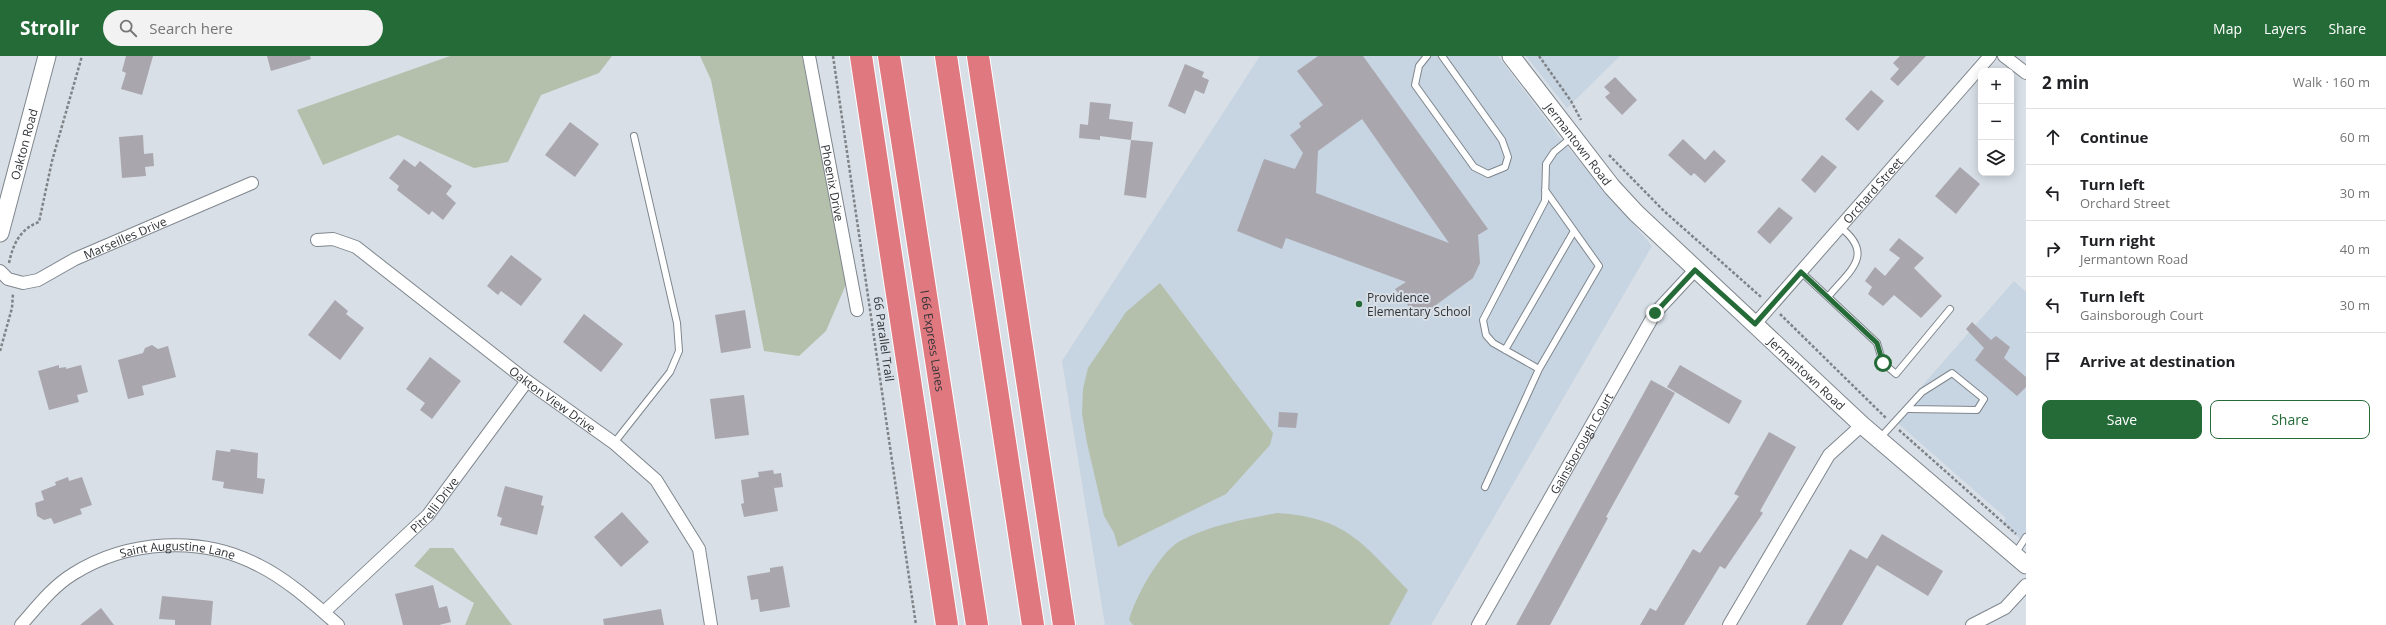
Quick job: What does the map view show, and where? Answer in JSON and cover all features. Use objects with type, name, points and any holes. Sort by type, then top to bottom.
[{"type":"highway","points":[[861,56],[947,625]]},
{"type":"highway","name":"I 66 Express Lanes","points":[[888,56],[977,625]]},
{"type":"highway","points":[[946,56],[1033,625]]},
{"type":"highway","points":[[978,56],[1064,625]]},
{"type":"main road","name":"Oakton Road","points":[[0,233],[47,56]]},
{"type":"main road","name":"Jermantown Road","points":[[1511,56],[1612,187],[1695,270],[1755,324],[1862,425],[2020,560]]},
{"type":"street","name":"Phoenix Drive","points":[[809,56],[857,310]]},
{"type":"street","name":"Orchard Street","points":[[1755,324],[1990,56]]},
{"type":"street","points":[[2004,56],[2026,73]]},
{"type":"street","name":"Marseilles Drive","points":[[4,275],[23,283],[38,280],[74,259],[252,183]]},
{"type":"street","name":"Oakton View Drive","points":[[317,240],[333,239],[356,247],[528,381],[614,443],[656,480],[699,549],[711,625]]},
{"type":"street","name":"Gainsborough Court","points":[[1478,625],[1655,313],[1695,270]]},
{"type":"street","name":"Pitrelli Drive","points":[[324,612],[428,515],[528,381]]},
{"type":"street","points":[[1729,625],[1829,455],[1862,425]]},
{"type":"street","name":"Saint Augustine Lane","points":[[21,625],[49,593],[72,574],[101,559],[145,546],[186,545],[229,553],[259,565],[324,612],[338,625]]},
{"type":"street","points":[[1972,625],[2005,608],[2026,585]]},
{"type":"lane","points":[[1427,56],[1419,66],[1415,85],[1474,167],[1488,174],[1505,168],[1508,157],[1502,140],[1442,56]]},
{"type":"lane","points":[[614,443],[670,372],[679,351],[677,323],[634,136]]},
{"type":"lane","points":[[1539,369],[1493,343],[1486,335],[1483,320],[1545,201],[1546,164],[1554,152],[1572,137]]},
{"type":"lane","points":[[1485,487],[1539,369],[1599,266],[1545,190]]},
{"type":"lane","points":[[1828,297],[1857,261],[1859,249],[1853,237],[1840,227]]},
{"type":"lane","points":[[1505,350],[1574,231]]},
{"type":"lane","points":[[1801,272],[1877,343],[1883,363],[1896,374],[1950,309]]},
{"type":"lane","points":[[1879,440],[1909,409],[1922,392],[1952,373],[1984,399],[1977,410],[1909,409]]},
{"type":"lane","points":[[2020,560],[2026,537]]},
{"type":"path","points":[[0,351],[12,308],[14,295],[4,275],[15,242],[28,226],[39,222],[52,161],[82,56]]},
{"type":"path","name":"66 Parallel Trail","points":[[833,56],[916,625]]},
{"type":"shaded area","name":"Providence Elementary School","points":[[1260,56],[1498,56],[1562,141],[1652,246],[1431,625],[1105,625],[1062,361]]},
{"type":"shaded area","points":[[1526,56],[1620,56],[1567,108]]},
{"type":"shaded area","points":[[2014,281],[2026,292],[2026,544],[2003,523],[2006,518],[1893,419]]},
{"type":"green space","points":[[450,56],[612,56],[599,73],[541,95],[508,162],[474,168],[398,135],[323,165],[297,110]]},
{"type":"green space","points":[[700,56],[802,56],[847,282],[826,331],[799,356],[764,351],[711,80]]},
{"type":"green space","points":[[1160,283],[1273,433],[1270,445],[1226,494],[1118,547],[1114,533],[1104,516],[1087,443],[1082,414],[1083,389],[1088,368],[1126,312]]},
{"type":"green space","points":[[1277,513],[1320,520],[1337,527],[1365,546],[1378,559],[1408,590],[1389,625],[1133,625],[1129,620],[1142,588],[1156,565],[1172,547],[1180,541],[1191,535],[1215,527],[1240,520]]},
{"type":"green space","points":[[430,548],[453,548],[512,625],[465,625],[474,603],[414,566]]},
{"type":"building","points":[[126,56],[153,56],[142,95],[121,89],[126,73],[122,71]]},
{"type":"building","points":[[267,56],[310,56],[311,59],[271,71]]},
{"type":"building","points":[[1318,56],[1363,56],[1488,229],[1478,235],[1480,263],[1473,278],[1418,318],[1395,289],[1406,282],[1286,238],[1282,249],[1237,231],[1264,159],[1295,169],[1303,153],[1290,135],[1301,127],[1299,123],[1323,105],[1297,71]],"holes":[[[1362,119],[1449,243],[1316,193],[1318,151]]]},
{"type":"building","points":[[1900,56],[1926,56],[1898,86],[1890,79],[1899,69],[1893,63]]},
{"type":"building","points":[[1185,64],[1204,72],[1202,77],[1209,80],[1204,94],[1195,90],[1185,114],[1168,106]]},
{"type":"building","points":[[1615,77],[1637,100],[1622,115],[1605,97],[1610,93],[1604,87]]},
{"type":"building","points":[[1871,90],[1884,101],[1858,131],[1845,119]]},
{"type":"building","points":[[1090,102],[1111,104],[1109,119],[1133,122],[1131,140],[1100,136],[1100,140],[1079,138],[1080,124],[1088,125]]},
{"type":"building","points":[[570,122],[599,144],[575,177],[545,155]]},
{"type":"building","points":[[143,135],[144,154],[153,153],[154,166],[145,167],[146,176],[122,178],[119,137]]},
{"type":"building","points":[[1683,139],[1705,160],[1714,150],[1726,161],[1705,183],[1694,173],[1691,176],[1668,155]]},
{"type":"building","points":[[1131,140],[1153,142],[1146,198],[1124,195]]},
{"type":"building","points":[[1822,155],[1837,167],[1815,193],[1801,180]]},
{"type":"building","points":[[404,159],[415,167],[420,161],[452,186],[446,194],[456,203],[443,220],[432,211],[429,215],[397,190],[399,186],[389,178]]},
{"type":"building","points":[[1960,167],[1980,184],[1956,214],[1935,196]]},
{"type":"building","points":[[1779,207],[1793,218],[1770,244],[1757,232]]},
{"type":"building","points":[[1899,238],[1924,258],[1914,268],[1942,296],[1921,318],[1894,295],[1883,306],[1868,294],[1872,287],[1865,281],[1875,267],[1885,276],[1900,258],[1889,250]]},
{"type":"building","points":[[511,255],[542,279],[521,306],[501,291],[498,295],[487,286]]},
{"type":"building","points":[[335,300],[348,311],[346,314],[364,328],[340,360],[308,335]]},
{"type":"building","points":[[745,310],[751,348],[721,353],[715,315]]},
{"type":"building","points":[[584,314],[623,344],[601,372],[563,342]]},
{"type":"building","points":[[1972,322],[1991,340],[1996,336],[2010,347],[2004,358],[2026,377],[2026,387],[2017,396],[1975,360],[1984,348],[1966,329]]},
{"type":"building","points":[[152,345],[158,349],[168,346],[176,377],[142,386],[144,395],[128,399],[118,360],[143,353],[145,348]]},
{"type":"building","points":[[430,357],[461,381],[432,419],[420,410],[425,403],[406,389]]},
{"type":"building","points":[[59,365],[59,368],[66,367],[66,369],[81,365],[88,392],[77,395],[79,402],[49,410],[38,371]]},
{"type":"building","points":[[1680,365],[1742,401],[1729,424],[1667,387]]},
{"type":"building","points":[[1651,380],[1675,393],[1606,517],[1608,518],[1550,625],[1516,625]]},
{"type":"building","points":[[744,395],[749,435],[715,439],[710,399]]},
{"type":"building","points":[[1279,412],[1298,413],[1296,428],[1278,427]]},
{"type":"building","points":[[1769,432],[1796,447],[1760,511],[1763,513],[1725,569],[1720,566],[1684,625],[1640,625],[1650,608],[1656,611],[1693,549],[1700,553],[1739,496],[1734,494]]},
{"type":"building","points":[[231,449],[258,453],[257,478],[265,479],[263,494],[223,488],[224,482],[212,480],[216,450],[230,452]]},
{"type":"building","points":[[773,470],[774,474],[781,473],[783,487],[774,488],[778,511],[744,517],[741,504],[744,503],[741,480],[759,477],[758,472]]},
{"type":"building","points":[[68,477],[69,481],[82,477],[92,505],[80,509],[82,514],[54,524],[51,518],[44,520],[37,516],[35,503],[44,500],[41,491],[56,485],[55,482]]},
{"type":"building","points":[[505,486],[543,496],[541,505],[544,506],[537,535],[500,525],[502,518],[497,516]]},
{"type":"building","points":[[622,512],[649,542],[621,567],[594,537]]},
{"type":"building","points":[[1882,534],[1943,571],[1928,596],[1877,565],[1842,625],[1806,625],[1850,549],[1867,559]]},
{"type":"building","points":[[783,566],[790,607],[760,612],[758,599],[751,600],[747,576],[770,572],[770,568]]},
{"type":"building","points":[[433,585],[439,608],[447,606],[451,622],[439,625],[403,625],[395,594]]},
{"type":"building","points":[[162,596],[213,601],[211,625],[175,625],[175,620],[159,619]]},
{"type":"building","points":[[101,608],[114,625],[80,625]]},
{"type":"building","points":[[661,609],[664,625],[604,625],[603,619]]},
{"type":"place","name":"Providence Elementary School","points":[[1359,304]]},
{"type":"route","points":[[1655,313],[1695,270],[1755,324],[1801,272],[1877,343],[1883,363]]}]
